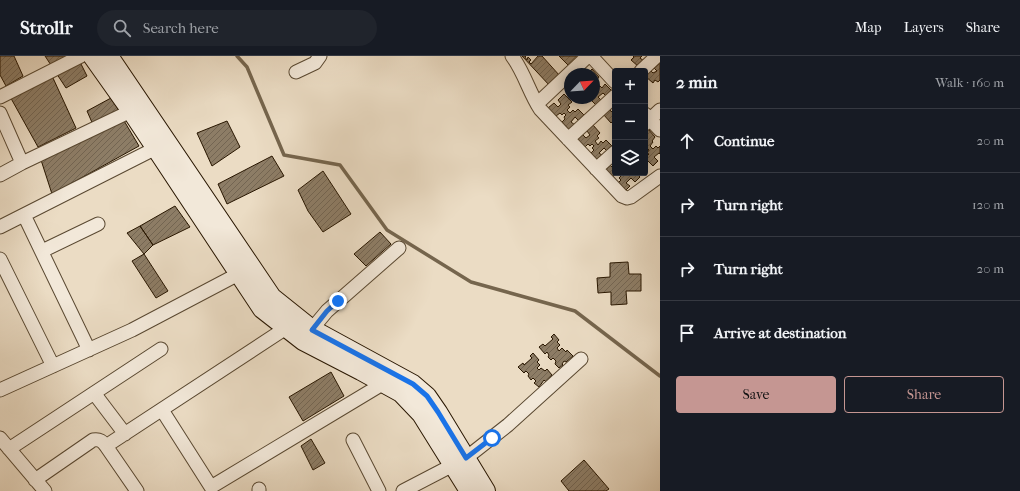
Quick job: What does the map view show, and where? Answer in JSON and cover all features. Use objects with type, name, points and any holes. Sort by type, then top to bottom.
[{"type":"street","points":[[0,97],[81,56]]},
{"type":"street","points":[[92,56],[131,111],[161,145]]},
{"type":"street","points":[[109,56],[161,145],[245,271],[262,309],[303,341],[401,393],[447,441],[459,461],[486,491]]},
{"type":"street","points":[[296,72],[315,63],[320,56]]},
{"type":"street","points":[[512,56],[537,104],[622,196],[627,198],[631,197],[660,176]]},
{"type":"street","points":[[537,104],[589,56],[612,79]]},
{"type":"street","points":[[645,68],[657,56]]},
{"type":"street","points":[[568,139],[612,99]]},
{"type":"street","points":[[648,118],[660,110]]},
{"type":"street","points":[[0,175],[131,111]]},
{"type":"street","points":[[0,113],[22,163]]},
{"type":"street","points":[[648,120],[660,130]]},
{"type":"street","points":[[0,227],[161,145]]},
{"type":"street","points":[[596,169],[612,155]]},
{"type":"street","points":[[24,214],[90,350]]},
{"type":"street","points":[[42,251],[98,224]]},
{"type":"street","points":[[312,330],[327,311],[399,248]]},
{"type":"street","points":[[0,258],[53,366]]},
{"type":"street","points":[[245,271],[272,297],[312,330],[413,384],[427,396],[438,412],[447,441]]},
{"type":"street","points":[[0,390],[132,330],[245,271]]},
{"type":"street","points":[[106,446],[286,328]]},
{"type":"street","points":[[9,449],[161,349]]},
{"type":"street","points":[[403,491],[459,461],[508,425],[581,359]]},
{"type":"street","points":[[162,410],[212,489],[384,383]]},
{"type":"street","points":[[94,393],[124,434]]},
{"type":"street","points":[[0,438],[45,491]]},
{"type":"street","points":[[35,480],[93,440],[101,440],[136,491]]},
{"type":"street","points":[[353,440],[379,491]]},
{"type":"street","points":[[459,461],[469,491]]},
{"type":"building","points":[[0,56],[14,56],[23,76],[6,86],[0,75]]},
{"type":"building","points":[[45,56],[77,56],[87,76],[66,88]]},
{"type":"building","points":[[522,56],[526,56],[525,57],[527,60],[528,57],[531,60],[529,62],[531,64],[538,56],[542,56],[560,76],[550,86]]},
{"type":"building","points":[[559,56],[578,56],[579,57],[570,67]]},
{"type":"building","points":[[633,56],[642,56],[640,58],[644,61],[639,67],[631,60],[634,57]]},
{"type":"building","points":[[660,63],[660,80],[658,82],[655,80],[653,83],[648,79],[648,72],[650,70],[653,73],[657,71],[654,68]]},
{"type":"building","points":[[53,78],[76,128],[38,147],[8,93]]},
{"type":"building","points":[[605,84],[612,91],[607,97],[603,93],[600,95],[600,86],[602,88]]},
{"type":"building","points":[[564,94],[564,104],[569,104],[568,105],[570,107],[567,110],[570,113],[573,110],[575,112],[578,109],[585,116],[579,121],[575,117],[571,122],[575,125],[569,130],[562,122],[566,115],[564,113],[562,115],[560,113],[556,116],[548,108],[554,103],[558,107],[561,104],[558,100]]},
{"type":"building","points":[[111,98],[122,114],[94,127],[87,111]]},
{"type":"building","points":[[609,109],[612,112],[611,123],[603,114]]},
{"type":"building","points":[[123,119],[139,146],[52,194],[41,160]]},
{"type":"building","points":[[227,121],[240,147],[212,166],[197,133]]},
{"type":"building","points":[[593,125],[600,133],[597,136],[599,138],[595,141],[598,145],[601,141],[603,143],[606,140],[612,146],[608,152],[604,148],[599,153],[603,156],[598,161],[590,154],[594,150],[592,148],[594,146],[592,144],[590,146],[588,144],[585,147],[577,139],[582,134],[586,138],[590,135],[587,131]]},
{"type":"building","points":[[648,129],[655,137],[650,146],[653,149],[656,146],[658,148],[660,146],[660,154],[659,153],[654,157],[658,161],[653,166],[648,161]]},
{"type":"building","points":[[272,156],[284,176],[227,204],[218,184]]},
{"type":"building","points":[[609,164],[612,167],[612,176],[614,176],[612,178],[603,169]]},
{"type":"building","points":[[323,171],[351,214],[323,232],[308,211],[298,190]]},
{"type":"building","points":[[621,176],[640,177],[635,182],[631,178],[626,183],[630,186],[625,191],[617,184],[621,180],[619,178]]},
{"type":"building","points":[[175,206],[190,227],[153,245],[140,226]]},
{"type":"building","points":[[140,226],[153,245],[144,254],[127,233]]},
{"type":"building","points":[[380,232],[391,244],[366,266],[354,254]]},
{"type":"building","points":[[144,254],[168,291],[156,298],[132,261]]},
{"type":"building","points":[[628,262],[629,274],[641,274],[641,291],[626,291],[627,304],[611,305],[611,292],[598,293],[597,278],[610,277],[610,263]]},
{"type":"building","points":[[554,334],[559,340],[557,342],[560,345],[557,348],[559,351],[562,348],[566,352],[567,350],[573,356],[566,362],[564,361],[562,364],[563,365],[559,368],[555,364],[556,361],[553,358],[551,360],[548,357],[549,355],[547,352],[545,354],[539,347],[543,344],[545,346],[553,339],[551,337]]},
{"type":"building","points":[[533,353],[539,360],[537,362],[540,365],[537,368],[539,370],[541,368],[545,371],[547,369],[552,375],[546,382],[544,380],[539,387],[534,383],[536,381],[533,378],[531,380],[526,371],[524,373],[518,367],[523,363],[524,365],[532,358],[530,356]]},
{"type":"building","points":[[331,372],[344,396],[303,421],[289,397]]},
{"type":"building","points":[[311,439],[325,463],[313,470],[301,446]]},
{"type":"building","points":[[584,460],[609,489],[606,491],[569,491],[561,481]]},
{"type":"waterway","points":[[237,56],[247,67],[284,155],[340,165],[387,230],[471,282],[575,311],[660,376]]},
{"type":"route","points":[[338,301],[327,311],[312,330],[413,384],[427,396],[466,458],[492,438]]}]
